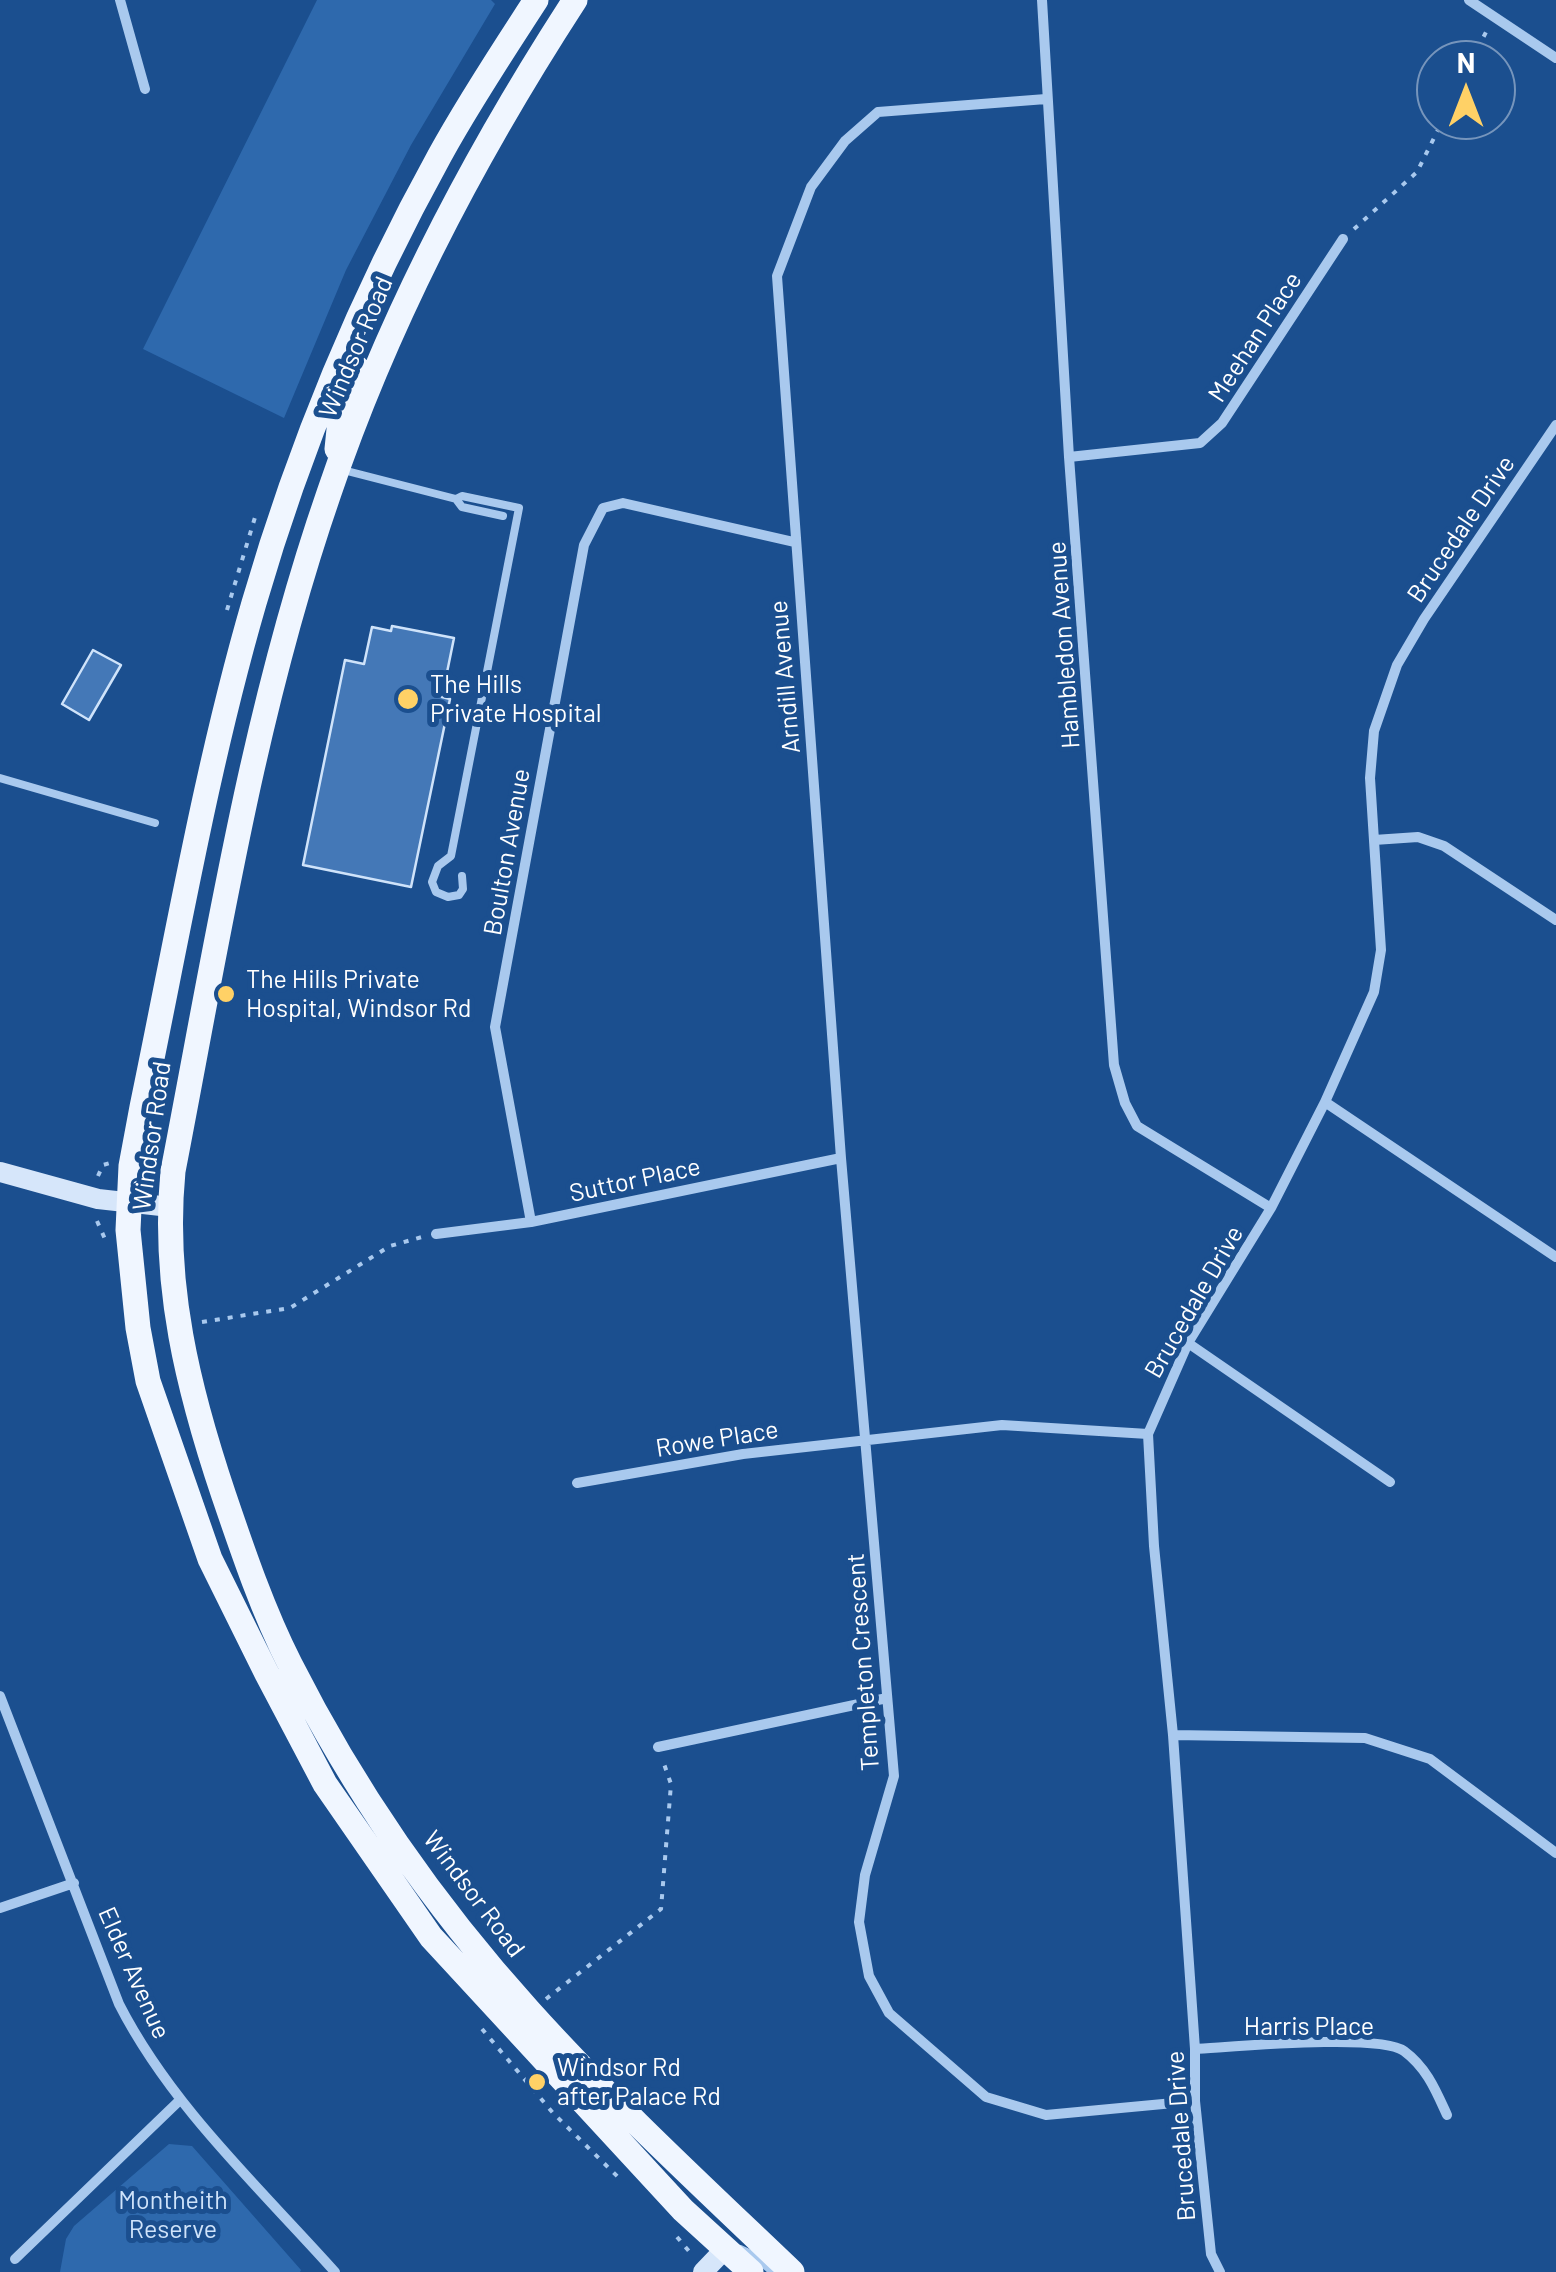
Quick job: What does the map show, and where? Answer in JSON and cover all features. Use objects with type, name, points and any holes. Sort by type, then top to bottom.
[{"type":"main road","name":"Windsor Road","points":[[536,0],[441,152],[369,297],[313,428],[272,547],[225,711],[130,1166],[130,1262],[148,1380],[210,1559],[325,1784],[431,1937],[683,2210],[751,2272]]},
{"type":"main road","name":"Windsor Road","points":[[574,0],[514,98],[442,230],[367,394],[338,468],[290,620],[265,716],[190,1073],[170,1206],[171,1266],[178,1326],[204,1437],[243,1550],[289,1662],[345,1764],[426,1884],[530,2012],[624,2110],[792,2272]]},
{"type":"main road","points":[[272,547],[320,478],[338,468],[338,424],[371,324],[369,297]]},
{"type":"main road","points":[[0,1172],[98,1199],[170,1206]]},
{"type":"main road","points":[[703,2272],[726,2248]]},
{"type":"street","points":[[120,0],[145,90]]},
{"type":"street","name":"Hambledon Avenue","points":[[1042,0],[1114,1065],[1125,1104],[1138,1126],[1271,1208]]},
{"type":"street","points":[[1470,0],[1556,58]]},
{"type":"street","name":"Arndill Avenue","points":[[865,1438],[794,542],[777,276],[812,187],[846,142],[878,112],[1046,99]]},
{"type":"street","name":"Meehan Place","points":[[1070,457],[1200,443],[1222,424],[1343,239]]},
{"type":"street","name":"Brucedale Drive","points":[[1220,2272],[1211,2254],[1195,2101],[1195,2049],[1173,1735],[1154,1546],[1148,1434],[1188,1343],[1271,1208],[1325,1102],[1374,992],[1381,950],[1370,778],[1374,731],[1397,665],[1556,424]]},
{"type":"street","name":"Boulton Avenue","points":[[531,1222],[495,1027],[584,545],[603,508],[623,503],[794,542]]},
{"type":"street","points":[[1374,840],[1418,837],[1444,846],[1556,920]]},
{"type":"street","points":[[1325,1102],[1556,1257]]},
{"type":"street","name":"Suttor Place","points":[[436,1234],[531,1222],[841,1158]]},
{"type":"street","points":[[1188,1343],[1390,1482]]},
{"type":"street","name":"Rowe Place","points":[[577,1483],[743,1454],[1002,1426],[1148,1434]]},
{"type":"street","name":"Templeton Crescent","points":[[865,1438],[894,1776],[865,1875],[859,1922],[869,1976],[889,2013],[986,2097],[1046,2114],[1195,2101]]},
{"type":"street","name":"Elder Avenue","points":[[0,1696],[120,2004],[141,2046],[180,2100],[335,2272]]},
{"type":"street","points":[[658,1747],[888,1698]]},
{"type":"street","points":[[1173,1735],[1365,1738],[1430,1759],[1555,1852]]},
{"type":"street","points":[[0,1908],[74,1883]]},
{"type":"street","name":"Harris Place","points":[[1195,2049],[1357,2042],[1401,2048],[1426,2072],[1447,2115]]},
{"type":"street","points":[[15,2259],[180,2100]]},
{"type":"lane","points":[[338,468],[456,499],[462,506],[503,516]]},
{"type":"lane","points":[[456,499],[462,496],[518,508],[451,856],[433,874],[436,892],[458,896],[463,889],[462,876]]},
{"type":"lane","points":[[0,778],[156,823]]},
{"type":"lane","points":[[726,2248],[741,2249],[774,2272]]},
{"type":"path","points":[[1482,40],[1494,16]]},
{"type":"path","points":[[1343,239],[1417,172],[1433,140]]},
{"type":"path","points":[[178,1326],[290,1308],[390,1246],[436,1234]]},
{"type":"path","points":[[545,1999],[661,1908],[671,1784],[658,1747]]},
{"type":"green space","points":[[317,0],[491,0],[495,4],[411,145],[346,270],[284,418],[143,349]]},
{"type":"green space","name":"Montheith Reserve","points":[[169,2144],[192,2146],[300,2272],[60,2272],[66,2239],[74,2226]]},
{"type":"building","points":[[392,626],[454,638],[442,697],[450,699],[411,887],[303,865],[345,660],[364,664],[372,627],[391,631]]},
{"type":"building","points":[[93,650],[121,665],[89,720],[62,704]]},
{"type":"place","name":"The Hills Private Hospital","points":[[408,699]]},
{"type":"place","name":"The Hills Private Hospital, Windsor Rd","points":[[226,994]]},
{"type":"place","name":"Windsor Rd after Palace Rd","points":[[537,2082]]}]
